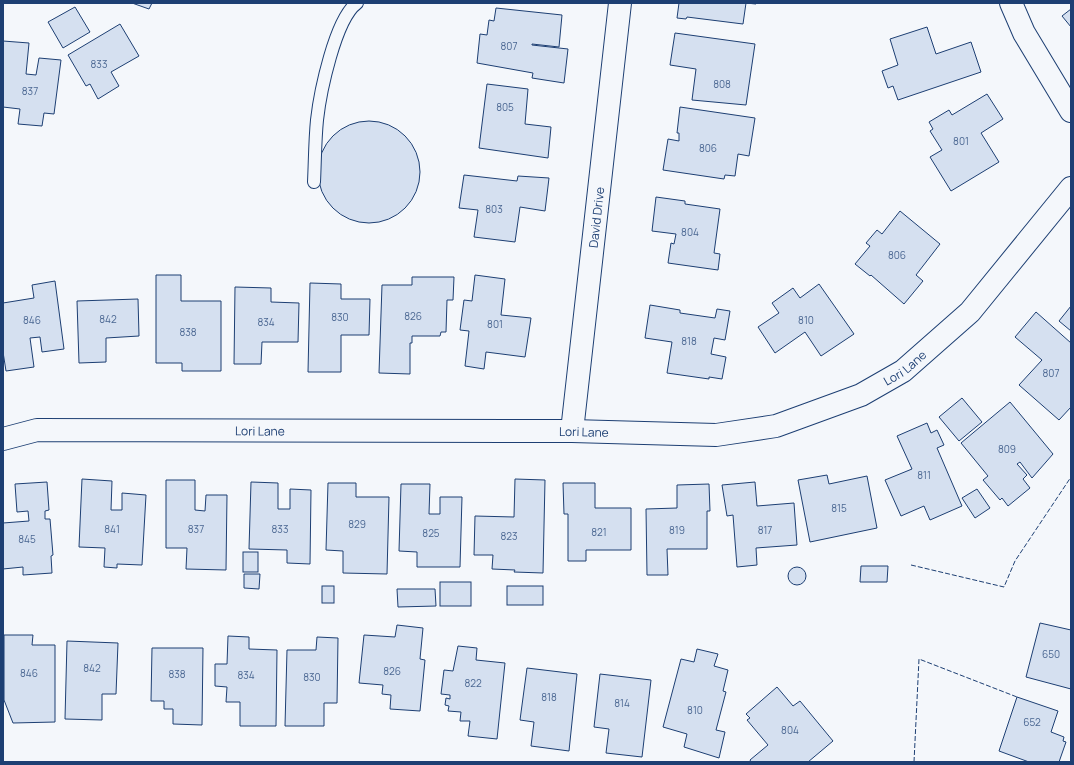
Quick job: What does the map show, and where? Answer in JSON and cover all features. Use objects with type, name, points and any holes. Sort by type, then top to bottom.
[{"type":"street","name":"David Drive","points":[[572,431],[620,3]]},
{"type":"street","points":[[1011,3],[1024,33],[1071,111]]},
{"type":"street","name":"Lori Lane","points":[[3,440],[37,430],[572,431],[716,435],[776,426],[861,395],[904,371],[970,312],[1071,188]]},
{"type":"lane","points":[[314,182],[317,120],[335,39],[352,7],[357,3]]},
{"type":"building","points":[[132,3],[152,3],[149,9]]},
{"type":"building","points":[[679,3],[746,3],[743,24],[687,17],[686,19],[677,18]]},
{"type":"building","points":[[75,7],[90,32],[63,48],[48,22]]},
{"type":"building","points":[[496,8],[562,15],[559,47],[532,45],[568,49],[564,83],[532,78],[533,73],[477,63],[480,34],[487,35],[489,20],[494,21]]},
{"type":"building","points":[[1071,9],[1071,27],[1062,16]]},
{"type":"building","points":[[120,24],[139,56],[111,72],[119,86],[98,99],[90,84],[86,86],[68,55]]},
{"type":"building","points":[[927,27],[936,54],[971,42],[981,72],[898,100],[893,86],[888,88],[882,71],[898,65],[890,39]]},
{"type":"building","points":[[675,33],[755,44],[746,105],[692,100],[696,69],[670,65]]},
{"type":"building","points":[[3,41],[29,43],[26,74],[36,75],[39,58],[61,60],[54,114],[44,113],[42,126],[18,124],[20,109],[3,107]]},
{"type":"building","points":[[487,84],[528,89],[525,124],[551,127],[548,158],[479,148]]},
{"type":"building","points":[[987,94],[1003,119],[981,133],[999,162],[951,191],[930,157],[942,150],[930,131],[933,129],[929,122],[949,110],[952,115]]},
{"type":"building","points":[[680,107],[755,118],[749,156],[738,154],[735,176],[725,175],[724,179],[663,170],[668,139],[679,141],[679,133],[677,133]]},
{"type":"building","points":[[369,121],[388,125],[405,136],[416,153],[420,172],[416,191],[405,208],[388,219],[369,223],[350,219],[333,208],[322,191],[318,172],[322,153],[333,136],[350,125]]},
{"type":"building","points":[[464,175],[517,181],[518,176],[549,178],[545,211],[520,207],[515,242],[474,237],[478,210],[459,208]]},
{"type":"building","points":[[656,197],[685,201],[685,204],[720,209],[714,253],[720,254],[718,270],[668,263],[671,243],[674,244],[676,234],[652,231]]},
{"type":"building","points":[[900,211],[940,244],[916,275],[923,281],[904,304],[871,275],[870,276],[855,264],[870,246],[866,243],[877,230],[882,234]]},
{"type":"building","points":[[156,275],[181,275],[181,301],[221,301],[221,371],[182,371],[182,363],[156,363]]},
{"type":"building","points":[[475,275],[505,279],[501,315],[531,318],[525,357],[486,352],[484,369],[465,366],[469,331],[460,330],[464,300],[472,301]]},
{"type":"building","points":[[412,277],[454,277],[453,300],[447,300],[446,332],[441,332],[440,336],[412,336],[412,343],[410,343],[410,374],[379,373],[382,285],[412,285]]},
{"type":"building","points":[[55,281],[64,349],[42,352],[40,337],[30,338],[34,367],[6,371],[3,352],[3,303],[34,298],[32,285]]},
{"type":"building","points":[[310,283],[341,284],[341,299],[370,299],[369,335],[341,335],[341,372],[308,372]]},
{"type":"building","points":[[819,284],[854,334],[821,356],[805,332],[775,353],[758,327],[779,313],[772,303],[793,288],[800,298]]},
{"type":"building","points":[[235,287],[271,288],[271,302],[299,303],[298,342],[262,342],[261,364],[234,364]]},
{"type":"building","points":[[138,299],[139,336],[106,338],[106,362],[79,363],[77,301]]},
{"type":"building","points":[[650,305],[680,310],[680,313],[715,318],[717,309],[730,311],[725,340],[714,338],[711,354],[726,357],[722,379],[709,377],[709,379],[667,373],[672,342],[645,338]]},
{"type":"building","points":[[1071,306],[1071,331],[1059,321]]},
{"type":"building","points":[[1036,312],[1071,343],[1071,407],[1059,420],[1019,385],[1042,360],[1015,337]]},
{"type":"building","points":[[962,398],[982,422],[959,441],[939,417]]},
{"type":"building","points":[[1010,402],[1053,454],[1032,478],[1020,462],[1017,464],[1027,475],[1023,479],[1030,488],[1008,506],[1002,498],[1000,500],[983,480],[988,476],[961,443]]},
{"type":"building","points":[[927,423],[931,433],[937,430],[944,445],[937,448],[962,506],[930,520],[924,506],[901,516],[885,480],[912,469],[897,436]]},
{"type":"building","points":[[827,475],[829,484],[867,476],[877,528],[810,542],[798,480]]},
{"type":"building","points":[[82,479],[112,481],[111,510],[122,510],[122,493],[146,495],[142,565],[117,564],[117,568],[104,567],[105,548],[79,547]]},
{"type":"building","points":[[515,479],[545,480],[543,573],[514,572],[515,570],[492,569],[493,555],[474,555],[475,516],[514,517]]},
{"type":"building","points":[[166,480],[195,480],[195,510],[205,511],[206,495],[227,495],[226,570],[186,569],[187,548],[166,548]]},
{"type":"building","points":[[47,482],[49,510],[45,511],[45,519],[50,519],[53,555],[51,556],[52,573],[23,575],[23,567],[3,569],[3,523],[29,521],[28,511],[17,512],[15,484]]},
{"type":"building","points":[[251,482],[278,483],[278,509],[290,509],[290,489],[311,490],[310,564],[287,563],[287,550],[249,549]]},
{"type":"building","points":[[755,482],[757,506],[794,503],[797,545],[756,548],[757,565],[737,567],[733,515],[727,516],[722,485]]},
{"type":"building","points":[[328,483],[356,483],[356,497],[389,497],[387,574],[343,573],[343,551],[326,550]]},
{"type":"building","points":[[563,483],[595,483],[595,508],[631,508],[631,550],[586,550],[586,561],[568,561],[568,514],[564,514]]},
{"type":"building","points":[[401,484],[430,484],[429,514],[440,514],[440,497],[462,497],[460,567],[417,567],[417,552],[399,551]]},
{"type":"building","points":[[709,484],[710,511],[707,511],[707,549],[667,549],[668,575],[647,575],[646,509],[677,508],[677,485]]},
{"type":"building","points":[[977,489],[990,508],[975,518],[962,498]]},
{"type":"building","points":[[243,552],[258,552],[258,572],[243,572]]},
{"type":"building","points":[[861,566],[888,566],[887,582],[860,582]]},
{"type":"building","points":[[797,567],[803,570],[806,576],[803,582],[797,585],[791,582],[788,576],[791,570]]},
{"type":"building","points":[[244,574],[260,574],[259,589],[244,588]]},
{"type":"building","points":[[440,582],[471,582],[471,606],[440,606]]},
{"type":"building","points":[[322,586],[334,586],[334,603],[322,603]]},
{"type":"building","points":[[507,586],[543,586],[543,605],[507,605]]},
{"type":"building","points":[[397,589],[435,589],[436,606],[398,607]]},
{"type":"building","points":[[1040,623],[1071,630],[1071,689],[1026,677]]},
{"type":"building","points":[[397,625],[423,628],[420,659],[425,660],[420,711],[390,709],[391,695],[382,694],[383,685],[359,683],[364,635],[395,637]]},
{"type":"building","points":[[4,635],[33,635],[32,645],[55,645],[55,722],[13,723],[4,700]]},
{"type":"building","points":[[228,636],[249,637],[249,649],[277,650],[276,726],[240,726],[240,702],[226,702],[227,687],[215,686],[215,664],[227,664]]},
{"type":"building","points":[[317,637],[338,638],[337,703],[324,703],[324,726],[285,726],[287,650],[316,650]]},
{"type":"building","points":[[67,641],[118,643],[116,694],[102,694],[102,720],[65,719]]},
{"type":"building","points":[[458,646],[477,648],[476,660],[505,663],[497,739],[468,736],[470,721],[460,721],[461,712],[448,711],[449,706],[445,705],[446,698],[450,699],[450,695],[441,694],[444,670],[453,671]]},
{"type":"building","points":[[152,648],[203,648],[202,725],[173,724],[173,709],[164,709],[164,701],[151,701]]},
{"type":"building","points":[[697,649],[718,654],[714,666],[728,670],[723,691],[726,692],[716,730],[725,732],[719,758],[684,747],[687,734],[663,727],[681,659],[694,662]]},
{"type":"building","points":[[527,668],[577,674],[569,751],[531,746],[534,722],[520,720]]},
{"type":"building","points":[[600,674],[651,680],[642,757],[606,753],[609,729],[594,727]]},
{"type":"building","points":[[777,687],[793,706],[800,701],[833,741],[808,762],[751,762],[750,760],[768,745],[747,720],[750,718],[746,714]]},
{"type":"building","points":[[1017,697],[1058,711],[1051,732],[1064,737],[1063,741],[1066,742],[1059,762],[1029,762],[999,751]]},
{"type":"fence","points":[[911,565],[1004,587],[1015,561],[1071,477]]},
{"type":"fence","points":[[914,762],[919,659],[1017,697]]}]
